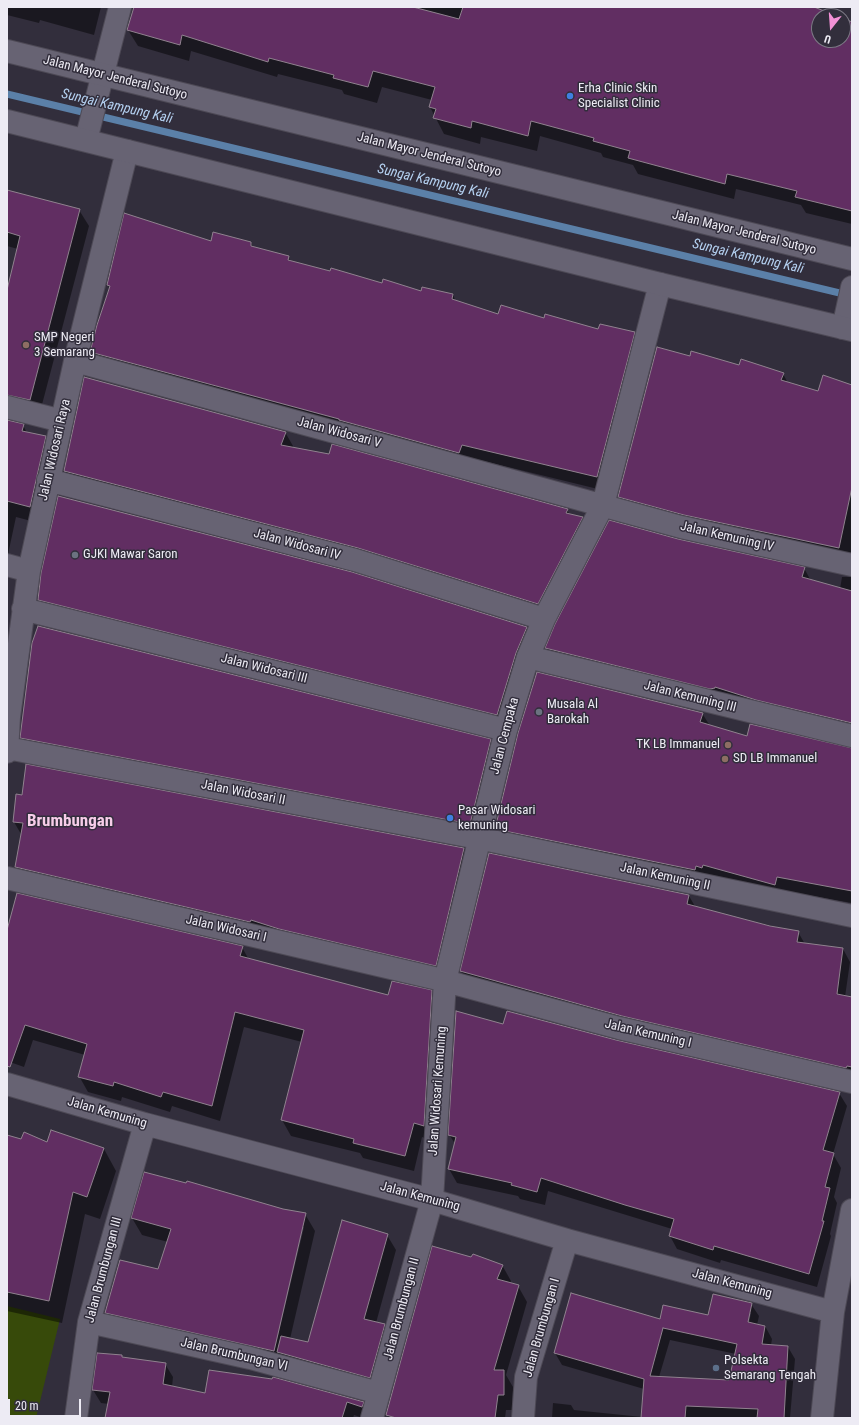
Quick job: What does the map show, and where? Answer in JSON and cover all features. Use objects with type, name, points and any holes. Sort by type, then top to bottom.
[{"type":"street","points":[[88,135],[120,7]]},
{"type":"street","name":"Jalan Mayor Jenderal Sutoyo","points":[[7,51],[101,79],[852,259]]},
{"type":"street","points":[[7,121],[88,135],[127,151],[660,284],[846,325],[852,287]]},
{"type":"street","name":"Jalan Widosari Raya","points":[[7,752],[8,717],[28,571],[75,361],[127,151]]},
{"type":"street","name":"Jalan Cempaka","points":[[445,981],[478,838],[506,730],[528,657],[544,619],[603,505],[660,284]]},
{"type":"street","name":"Jalan Widosari V","points":[[75,361],[603,505]]},
{"type":"street","points":[[7,407],[62,421]]},
{"type":"street","name":"Jalan Widosari IV","points":[[48,480],[355,560],[544,619]]},
{"type":"street","name":"Jalan Kemuning IV","points":[[603,505],[681,527],[852,565]]},
{"type":"street","points":[[7,565],[28,571]]},
{"type":"street","name":"Jalan Widosari III","points":[[23,608],[506,730]]},
{"type":"street","name":"Jalan Kemuning III","points":[[528,657],[852,736]]},
{"type":"street","name":"Jalan Widosari II","points":[[7,748],[478,838]]},
{"type":"street","name":"Jalan Kemuning II","points":[[478,838],[852,916]]},
{"type":"street","name":"Jalan Widosari I","points":[[7,878],[445,981]]},
{"type":"street","name":"Jalan Kemuning I","points":[[445,981],[619,1028],[852,1082]]},
{"type":"street","name":"Jalan Widosari Kemuning","points":[[432,1200],[445,981]]},
{"type":"street","name":"Jalan Kemuning","points":[[7,1084],[145,1124],[432,1200],[567,1240],[833,1312]]},
{"type":"street","name":"Jalan Brumbungan III","points":[[76,1418],[89,1322],[145,1124]]},
{"type":"street","name":"Jalan Brumbungan II","points":[[372,1418],[432,1200]]},
{"type":"street","points":[[822,1418],[833,1312],[852,1210]]},
{"type":"street","name":"Jalan Brumbungan I","points":[[523,1418],[526,1377],[567,1240]]},
{"type":"street","name":"Jalan Brumbungan VI","points":[[89,1322],[250,1358],[379,1393]]},
{"type":"green space","points":[[7,1306],[60,1319],[36,1418],[7,1418]]},
{"type":"building","points":[[134,7],[413,7],[459,19],[463,7],[814,7],[817,8],[811,8],[811,48],[851,48],[852,22],[852,211],[795,197],[797,191],[727,174],[725,184],[628,158],[630,151],[593,141],[594,138],[531,121],[528,136],[472,121],[471,128],[433,118],[436,109],[429,107],[435,87],[373,71],[368,87],[333,78],[334,75],[269,58],[268,62],[182,35],[180,45],[127,30]]},
{"type":"building","name":"SMP Negeri 3 Semarang","points":[[7,190],[80,209],[30,400],[7,395],[7,290],[20,236],[7,232]]},
{"type":"building","points":[[124,213],[211,241],[213,232],[251,242],[251,246],[289,256],[288,260],[330,271],[331,268],[382,283],[383,279],[421,291],[422,287],[453,294],[452,299],[498,314],[501,305],[544,318],[545,314],[598,329],[600,324],[635,332],[597,477],[462,445],[459,453],[90,352],[110,286],[107,285]]},
{"type":"building","points":[[657,347],[690,356],[691,351],[739,365],[741,359],[784,373],[781,380],[818,391],[823,375],[852,385],[852,487],[839,548],[684,515],[618,497]]},
{"type":"building","points":[[84,377],[286,432],[281,445],[329,454],[332,444],[568,509],[566,513],[583,517],[538,604],[358,548],[64,471]]},
{"type":"building","points":[[7,420],[24,424],[22,431],[46,436],[30,507],[7,501]]},
{"type":"building","points":[[58,496],[352,572],[527,627],[516,653],[497,715],[38,600],[41,573]]},
{"type":"building","points":[[609,520],[678,539],[805,567],[802,577],[852,591],[852,723],[756,700],[715,687],[710,689],[545,648],[555,624]]},
{"type":"building","points":[[38,626],[491,739],[470,824],[20,738],[32,643]]},
{"type":"building","points":[[537,672],[703,713],[700,722],[747,736],[750,724],[852,748],[852,891],[777,877],[775,885],[703,865],[702,868],[696,866],[695,870],[495,829],[518,733]]},
{"type":"building","points":[[26,764],[464,848],[436,966],[279,929],[251,920],[250,922],[15,867],[23,823],[13,822],[16,794],[22,795]]},
{"type":"building","points":[[489,853],[689,895],[687,904],[770,926],[799,931],[797,942],[843,948],[837,994],[852,997],[852,1067],[847,1066],[846,1068],[622,1016],[460,971]]},
{"type":"building","points":[[17,893],[243,946],[240,956],[388,995],[392,981],[432,990],[424,1126],[414,1123],[405,1156],[353,1143],[354,1139],[281,1120],[304,1030],[235,1012],[212,1106],[163,1092],[161,1097],[114,1082],[113,1086],[78,1077],[87,1044],[25,1025],[10,1067],[7,1066],[7,930]]},
{"type":"building","points":[[456,1011],[503,1024],[507,1011],[616,1040],[840,1092],[823,1150],[834,1153],[825,1187],[830,1188],[822,1221],[824,1221],[809,1274],[714,1246],[713,1250],[669,1236],[674,1219],[541,1178],[537,1192],[511,1185],[512,1183],[448,1169],[456,1137],[448,1135]]},
{"type":"building","points":[[51,1130],[104,1148],[87,1197],[73,1192],[49,1301],[7,1292],[7,1135],[21,1139],[24,1132],[47,1142]]},
{"type":"building","points":[[144,1172],[186,1183],[187,1181],[283,1209],[306,1213],[274,1351],[105,1313],[120,1260],[158,1269],[171,1229],[131,1218]]},
{"type":"building","points":[[342,1220],[388,1234],[364,1319],[385,1324],[370,1378],[277,1352],[281,1336],[308,1342]]},
{"type":"building","points":[[432,1246],[471,1257],[473,1254],[503,1265],[497,1279],[519,1285],[494,1370],[504,1370],[504,1395],[498,1395],[495,1418],[396,1418],[386,1415]]},
{"type":"building","points":[[571,1293],[660,1319],[663,1305],[708,1315],[713,1294],[752,1303],[748,1322],[765,1326],[762,1344],[788,1346],[784,1418],[757,1418],[758,1409],[686,1406],[685,1418],[641,1418],[644,1379],[554,1353]],"holes":[[[663,1328],[737,1344],[729,1380],[650,1376]]]},
{"type":"building","points":[[97,1353],[122,1355],[122,1357],[166,1363],[163,1384],[205,1393],[209,1370],[272,1379],[273,1377],[364,1402],[362,1407],[347,1402],[342,1418],[105,1418],[110,1392],[92,1390]]},
{"type":"waterway","name":"Sungai Kampung Kali","points":[[7,94],[848,295]]},
{"type":"place","name":"Erha Clinic Skin Specialist Clinic","points":[[570,96]]},
{"type":"place","name":"SMP Negeri 3 Semarang","points":[[26,345]]},
{"type":"place","name":"GJKI Mawar Saron","points":[[75,555]]},
{"type":"place","name":"Musala Al Barokah","points":[[539,712]]},
{"type":"place","name":"TK LB Immanuel","points":[[728,745]]},
{"type":"place","name":"SD LB Immanuel","points":[[725,759]]},
{"type":"place","name":"Pasar Widosari kemuning","points":[[450,818]]},
{"type":"place","name":"Polsekta Semarang Tengah","points":[[716,1368]]},
{"type":"district","name":"Brumbungan","points":[[70,822]]}]
